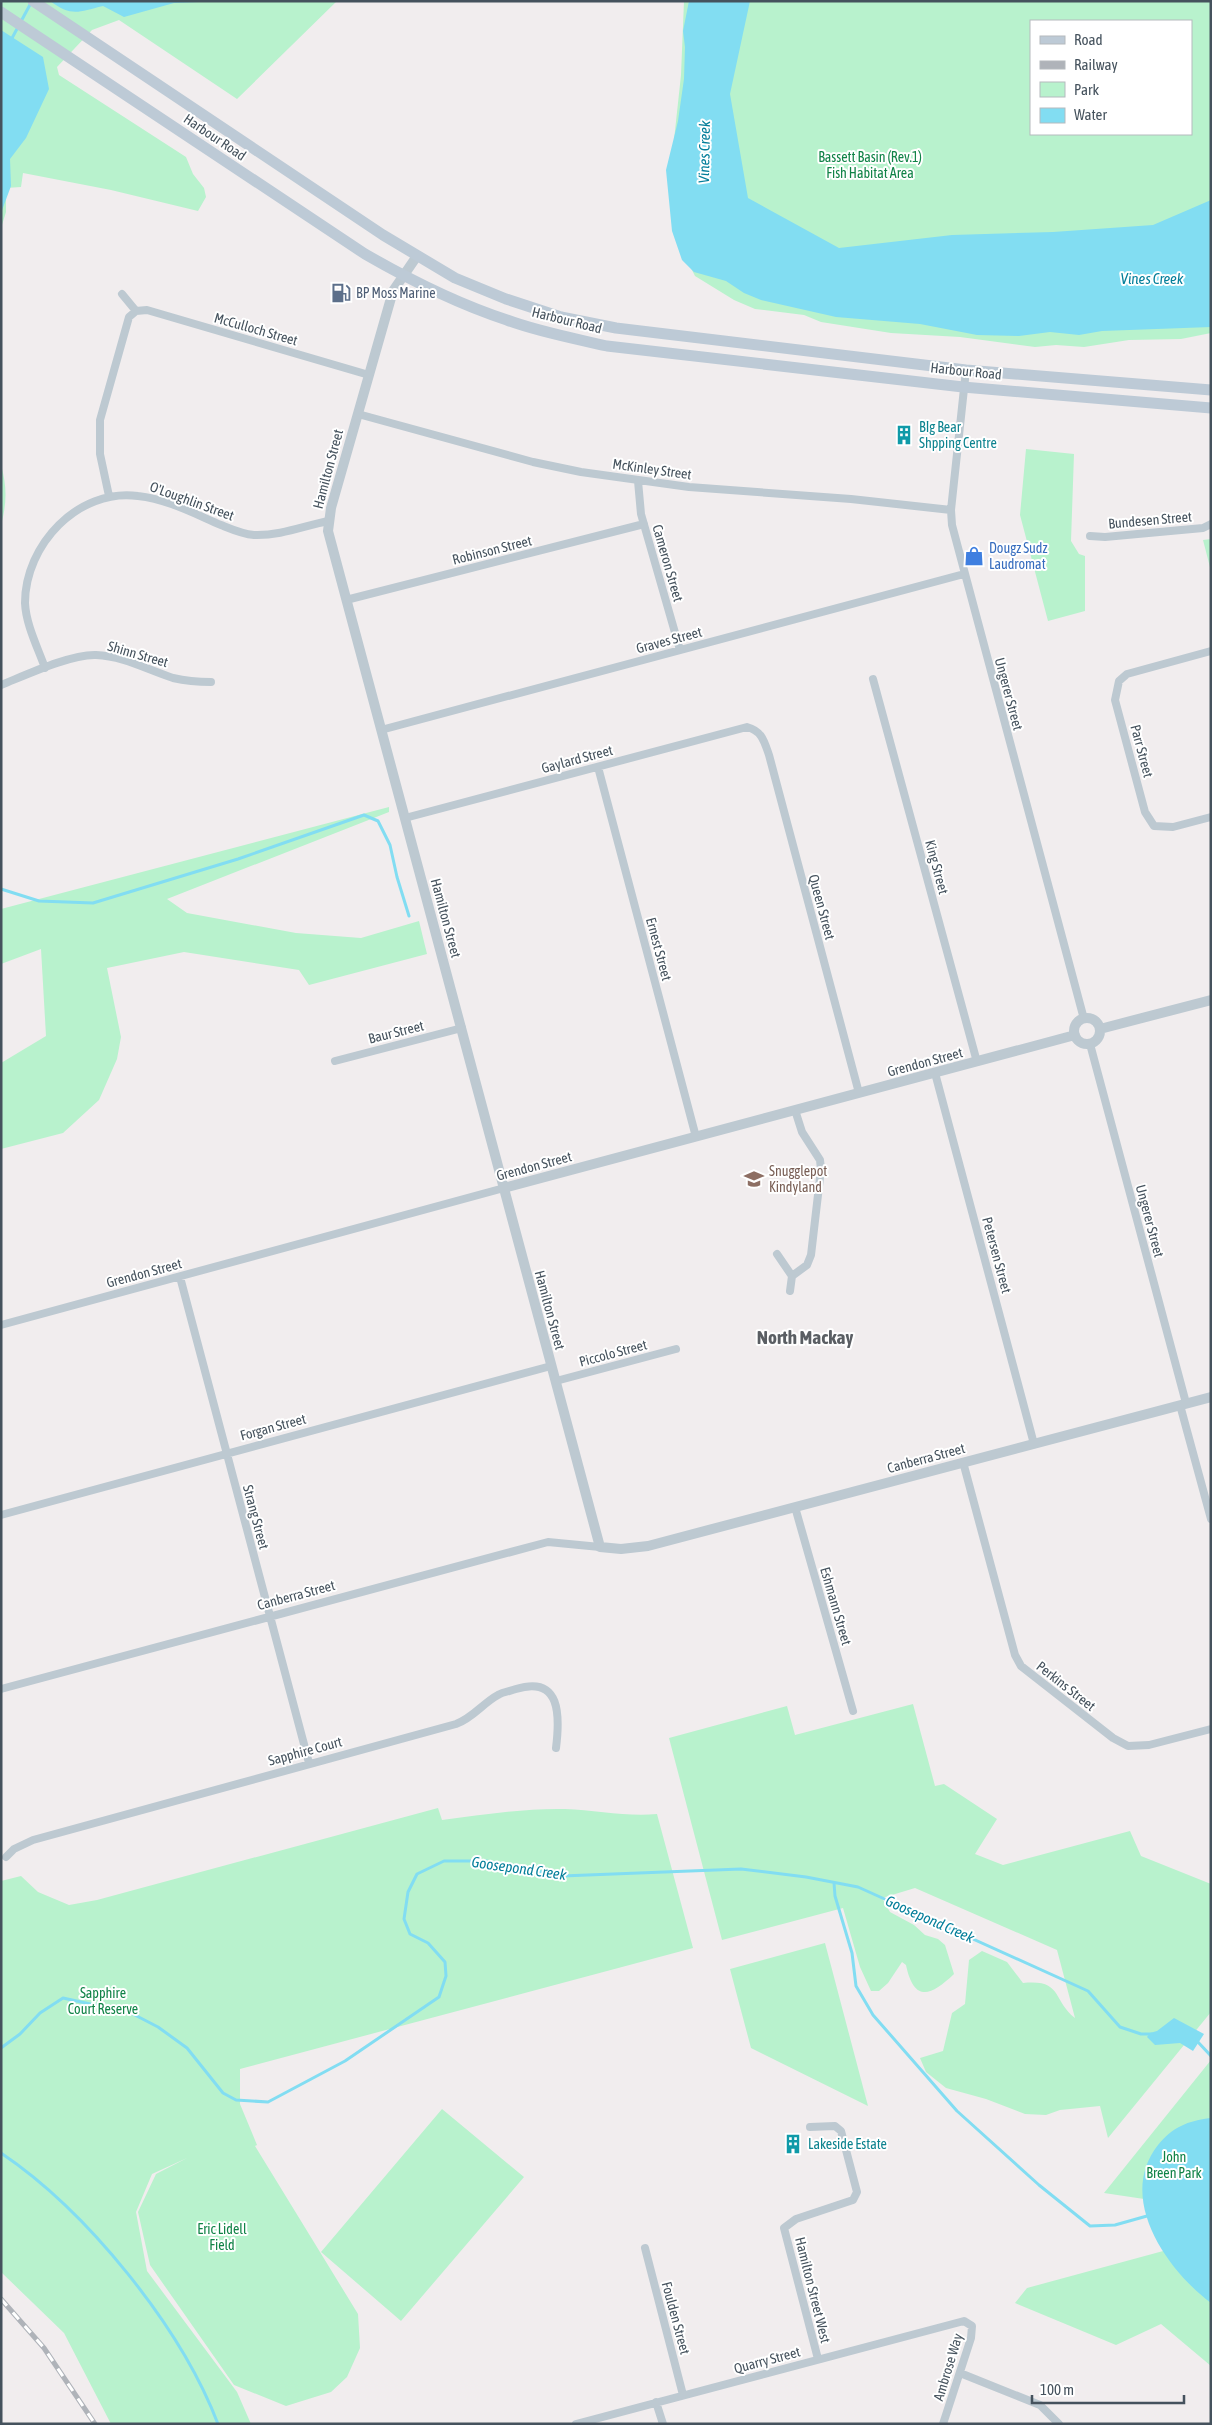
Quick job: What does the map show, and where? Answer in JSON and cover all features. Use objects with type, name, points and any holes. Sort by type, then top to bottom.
[{"type":"main road","name":"Harbour Road","points":[[33,1],[417,256],[455,278],[561,317],[616,328],[966,370],[1211,390]]},
{"type":"main road","name":"Harbour Road","points":[[1,12],[357,249],[404,276],[507,321],[607,346],[964,387],[1211,408]]},
{"type":"street","name":"Hamilton Street","points":[[417,256],[393,291],[328,521],[328,531],[600,1547]]},
{"type":"street","points":[[109,496],[100,454],[100,420],[123,335],[129,317],[136,311],[122,294]]},
{"type":"street","name":"McCulloch Street","points":[[136,311],[147,310],[369,375]]},
{"type":"street","name":"Ungerer Street","points":[[966,370],[950,510],[964,574],[1084,1019]]},
{"type":"street","name":"McKinley Street","points":[[358,414],[533,462],[581,472],[689,487],[851,499],[950,510]]},
{"type":"street","name":"Cameron Street","points":[[638,481],[638,500],[680,650]]},
{"type":"street","name":"O'Loughlin Street","points":[[45,668],[28,619],[25,604],[29,571],[39,549],[64,520],[96,500],[109,496],[139,496],[157,500],[252,535],[284,532],[328,521]]},
{"type":"street","name":"Robinson Street","points":[[346,600],[644,524]]},
{"type":"street","name":"Bundesen Street","points":[[1090,536],[1105,538],[1203,528],[1211,524]]},
{"type":"street","name":"Graves Street","points":[[381,730],[964,574]]},
{"type":"street","name":"Parr Street","points":[[1211,651],[1128,674],[1119,681],[1115,700],[1146,812],[1154,826],[1173,827],[1211,817]]},
{"type":"street","name":"Shinn Street","points":[[1,685],[78,657],[95,655],[116,658],[174,678],[193,682],[212,682]]},
{"type":"street","name":"King Street","points":[[873,679],[977,1062]]},
{"type":"street","name":"Gaylard Street","points":[[405,818],[747,727],[756,730]]},
{"type":"street","name":"Queen Street","points":[[756,730],[762,736],[769,755],[859,1093]]},
{"type":"street","name":"Ernest Street","points":[[598,767],[696,1136]]},
{"type":"street","points":[[1100,1029],[1211,1000]]},
{"type":"street","points":[[1084,1019],[1092,1019],[1100,1029],[1099,1037],[1090,1044],[1082,1044],[1075,1035],[1075,1027],[1084,1019]]},
{"type":"street","name":"Baur Street","points":[[335,1061],[462,1028]]},
{"type":"street","name":"Grendon Street","points":[[1,1325],[1075,1035]]},
{"type":"street","name":"Ungerer Street","points":[[1090,1044],[1211,1519]]},
{"type":"street","name":"Petersen Street","points":[[936,1073],[1034,1444]]},
{"type":"street","points":[[792,1276],[807,1265],[812,1255],[821,1169],[820,1160],[802,1132],[795,1110]]},
{"type":"street","points":[[777,1254],[792,1276],[790,1291]]},
{"type":"street","name":"Strang Street","points":[[180,1277],[309,1763]]},
{"type":"street","name":"Piccolo Street","points":[[556,1381],[676,1349]]},
{"type":"street","name":"Forgan Street","points":[[1,1515],[551,1366]]},
{"type":"street","name":"Canberra Street","points":[[1,1689],[548,1542],[621,1549],[648,1546],[1211,1397]]},
{"type":"street","name":"Perkins Street","points":[[963,1462],[1015,1655],[1021,1666],[1113,1738],[1128,1746],[1149,1745],[1211,1729]]},
{"type":"street","name":"Eshmann Street","points":[[796,1507],[853,1711]]},
{"type":"street","name":"Sapphire Court","points":[[6,1857],[14,1849],[32,1840],[456,1724],[466,1720],[499,1694],[534,1684],[548,1690],[552,1696],[559,1723],[556,1748]]},
{"type":"street","name":"Hamilton Street West","points":[[810,2126],[835,2126],[841,2130],[857,2192],[854,2200],[796,2219],[784,2228],[818,2359]]},
{"type":"street","name":"Foulden Street","points":[[645,2248],[683,2395]]},
{"type":"street","name":"Quarry Street","points":[[576,2424],[964,2321]]},
{"type":"street","name":"Ambrose Way","points":[[943,2424],[972,2330],[972,2326],[964,2321]]},
{"type":"street","points":[[960,2373],[1040,2406],[1059,2424]]},
{"type":"street","points":[[656,2402],[663,2424]]},
{"type":"green space","points":[[1,1],[337,1],[237,99],[119,20],[92,30],[57,67],[59,75],[186,157],[193,174],[204,188],[206,197],[198,211],[111,190],[23,173],[21,187],[6,188],[6,212],[1,228]]},
{"type":"green space","name":"Bassett Basin (Rev.1) Fish Habitat Area","points":[[684,1],[1211,1],[1211,333],[1181,339],[1129,340],[1084,347],[1056,345],[1035,347],[960,337],[891,333],[821,322],[804,315],[755,309],[734,300],[695,276],[684,254],[674,140],[681,75]]},
{"type":"green space","points":[[1026,449],[1074,454],[1071,541],[1079,554],[1085,556],[1085,611],[1048,621],[1020,515]]},
{"type":"green space","points":[[1,465],[5,495],[1,525]]},
{"type":"green space","points":[[1211,539],[1211,571],[1203,540]]},
{"type":"green space","points":[[389,807],[389,812],[167,899],[187,913],[296,933],[361,938],[419,921],[427,954],[309,985],[299,970],[184,952],[107,968],[121,1037],[117,1059],[99,1100],[63,1133],[1,1149],[1,1063],[46,1036],[41,949],[1,964],[1,909]]},
{"type":"green space","points":[[913,1704],[935,1786],[944,1784],[997,1819],[975,1854],[1003,1865],[1130,1831],[1141,1856],[1211,1884],[1211,2012],[1108,2138],[1100,2106],[1060,2110],[1046,2115],[1025,2114],[986,2099],[946,2088],[926,2072],[920,2058],[943,2051],[952,2013],[965,2004],[969,1960],[982,1951],[1007,1962],[1023,1983],[1045,1984],[1051,1988],[1075,2018],[1057,1950],[915,1888],[882,1898],[890,1912],[914,1925],[925,1935],[938,1939],[945,1945],[954,1974],[931,1991],[924,1992],[914,1986],[906,1965],[902,1962],[888,1983],[879,1991],[871,1991],[860,1967],[843,1908],[722,1940],[669,1738],[787,1706],[795,1735]]},
{"type":"green space","points":[[438,1808],[442,1820],[503,1812],[550,1809],[634,1815],[657,1814],[693,1948],[240,2069],[240,2104],[257,2145],[255,2146],[358,2314],[360,2348],[347,2377],[331,2392],[286,2406],[234,2385],[150,2265],[138,2212],[156,2174],[187,2158],[152,2174],[136,2212],[147,2271],[237,2392],[251,2424],[111,2424],[64,2333],[1,2272],[1,1881],[21,1876],[38,1892],[69,1905],[97,1900]]},
{"type":"green space","points":[[825,1943],[868,2106],[751,2048],[730,1969]]},
{"type":"green space","name":"John Breen Park","points":[[1211,2060],[1211,2209],[1104,2193]]},
{"type":"green space","points":[[442,2109],[524,2177],[401,2321],[321,2252]]},
{"type":"green space","points":[[1211,2238],[1211,2366],[1161,2324],[1116,2345],[1015,2303],[1027,2288]]},
{"type":"water","points":[[50,1],[222,1],[174,3],[124,17],[103,6],[75,12],[64,9]]},
{"type":"water","name":"Vines Creek","points":[[689,1],[750,1],[730,94],[748,198],[839,248],[952,235],[1053,232],[1153,225],[1211,200],[1211,327],[1102,331],[1079,335],[1050,332],[1019,336],[977,335],[920,324],[836,317],[761,300],[744,293],[726,281],[694,272],[682,260],[672,231],[666,170],[678,121],[684,79],[685,47],[683,31]]},
{"type":"water","points":[[1,30],[43,57],[49,89],[26,138],[10,159],[11,186],[1,213]]},
{"type":"water","points":[[1174,2018],[1204,2034],[1193,2051],[1180,2043],[1155,2045],[1147,2037],[1150,2033],[1157,2031]]},
{"type":"water","points":[[1211,2118],[1211,2303],[1178,2272],[1152,2232],[1145,2210],[1142,2187],[1146,2166],[1158,2145],[1169,2134],[1181,2126]]},
{"type":"waterway","name":"Vines Creek","points":[[11,40],[32,1]]},
{"type":"waterway","points":[[1,889],[39,901],[93,903],[238,859],[364,815],[378,821],[390,845],[397,877],[409,916]]},
{"type":"waterway","name":"Goosepond Creek","points":[[1,2048],[20,2034],[40,2013],[63,1998],[131,2013],[158,2027],[187,2048],[223,2093],[236,2100],[268,2102],[345,2061],[439,1997],[446,1976],[445,1962],[428,1943],[410,1934],[404,1919],[408,1892],[417,1874],[444,1861],[486,1861],[562,1876],[741,1869],[806,1877],[858,1887],[1088,1991],[1120,2027],[1141,2034],[1152,2034]]},
{"type":"waterway","points":[[834,1883],[835,1896],[852,1953],[856,1986],[873,2015],[957,2111],[1039,2185],[1090,2226],[1115,2225],[1147,2216]]},
{"type":"waterway","name":"Goosepond Creek","points":[[1197,2041],[1211,2056]]},
{"type":"waterway","points":[[1,2153],[33,2177],[66,2206],[128,2274],[156,2311],[181,2349],[202,2387],[218,2424]]},
{"type":"railway","points":[[1,2299],[44,2348],[95,2424]]},
{"type":"place","name":"BP Moss Marine","points":[[341,293]]},
{"type":"place","name":"BIg Bear Shpping Centre","points":[[904,435]]},
{"type":"place","name":"Dougz Sudz Laudromat","points":[[974,556]]},
{"type":"place","name":"Snugglepot Kindyland","points":[[754,1179]]},
{"type":"place","name":"Lakeside Estate","points":[[793,2144]]},
{"type":"district","name":"North Mackay","points":[[805,1337]]},
{"type":"park label","name":"Sapphire Court Reserve","points":[[103,2002]]},
{"type":"park label","name":"Eric Lidell Field","points":[[222,2238]]}]
